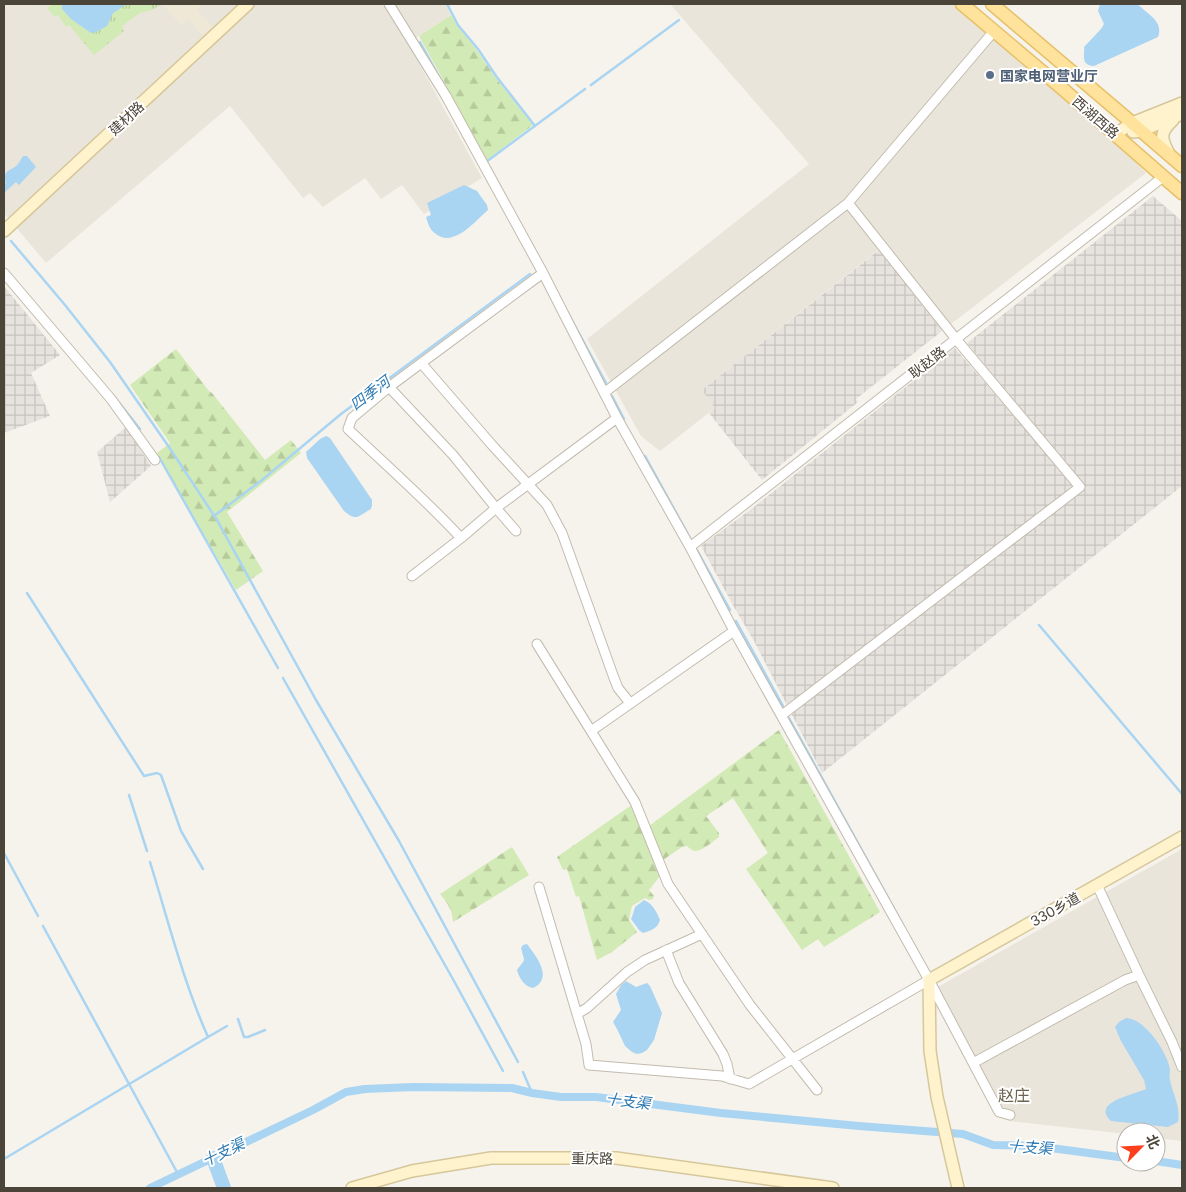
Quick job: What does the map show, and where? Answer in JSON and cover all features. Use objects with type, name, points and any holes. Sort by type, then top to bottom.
[{"type":"main road","name":"西湖西路","points":[[962,4],[1116,134],[1182,193]]},
{"type":"main road","name":"西湖西路","points":[[992,4],[1182,166]]},
{"type":"street","name":"建材路","points":[[4,231],[248,4]]},
{"type":"street","points":[[388,4],[446,96],[543,273],[617,418],[690,547],[734,631],[928,980],[999,1112],[1010,1115]]},
{"type":"street","points":[[604,393],[848,203],[994,31]]},
{"type":"street","points":[[1137,127],[1182,103]]},
{"type":"street","points":[[1116,134],[1180,115]]},
{"type":"street","points":[[1170,156],[1163,141],[1163,132],[1166,126],[1180,115]]},
{"type":"street","name":"耿赵路","points":[[690,547],[1163,177]]},
{"type":"street","points":[[782,715],[1080,486],[956,339],[848,203]]},
{"type":"street","points":[[4,273],[111,399],[155,460]]},
{"type":"street","points":[[461,538],[436,511],[348,428],[352,418],[389,387],[543,273]]},
{"type":"street","points":[[422,364],[527,485],[547,505],[562,533],[618,688],[630,703]]},
{"type":"street","points":[[389,387],[453,455],[516,531]]},
{"type":"street","points":[[412,576],[496,508],[617,418]]},
{"type":"street","points":[[590,731],[734,631]]},
{"type":"street","points":[[537,644],[636,802],[668,884],[750,1005],[817,1090]]},
{"type":"street","name":"330乡道","points":[[928,980],[1182,838]]},
{"type":"street","points":[[1097,885],[1172,1042],[1182,1067]]},
{"type":"street","points":[[539,887],[586,1044],[589,1065],[722,1076],[750,1084],[928,980]]},
{"type":"street","points":[[577,1014],[587,1008],[627,972],[644,960],[702,934]]},
{"type":"street","points":[[666,950],[679,983],[723,1054],[730,1078]]},
{"type":"street","points":[[973,1064],[1126,980],[1139,975]]},
{"type":"street","points":[[928,980],[930,1051],[937,1097],[958,1188]]},
{"type":"street","name":"重庆路","points":[[352,1188],[412,1171],[491,1158],[616,1158],[834,1188]]},
{"type":"shaded area","points":[[4,4],[445,4],[451,15],[408,43],[482,178],[424,214],[402,185],[381,199],[365,178],[323,207],[310,193],[303,198],[230,106],[46,263],[4,213]]},
{"type":"shaded area","points":[[162,4],[204,4],[197,10],[213,27],[203,36],[188,19],[181,25]]},
{"type":"shaded area","points":[[670,4],[955,4],[1101,127],[1146,173],[942,331],[878,250],[702,390],[715,408],[660,451],[641,436],[587,339],[809,164]]},
{"type":"shaded area","points":[[1153,196],[1182,221],[1182,486],[822,773],[754,641],[701,546],[750,510],[955,348],[1080,493],[1086,488],[967,343]]},
{"type":"shaded area","points":[[879,250],[942,331],[856,399],[858,402],[762,480],[709,413],[715,408],[702,390]]},
{"type":"shaded area","points":[[4,286],[60,355],[31,373],[50,416],[4,433]]},
{"type":"shaded area","points":[[126,427],[151,466],[110,502],[97,452]]},
{"type":"shaded area","points":[[1182,849],[1182,1141],[1166,1139],[1166,1122],[1116,1122],[1116,1133],[1009,1121],[936,988]]},
{"type":"green space","points":[[53,4],[162,4],[152,10],[140,13],[122,26],[124,31],[94,55],[69,25],[66,27],[58,15],[55,17],[47,8]]},
{"type":"green space","points":[[451,15],[495,77],[533,125],[487,160],[419,36]]},
{"type":"green space","points":[[176,349],[265,460],[291,440],[301,453],[227,512],[263,571],[236,590],[157,453],[170,443],[130,385]]},
{"type":"green space","points":[[779,730],[880,912],[824,947],[818,939],[802,950],[746,869],[768,853],[733,798],[706,816],[719,833],[719,837],[697,851],[691,850],[687,846],[682,847],[663,860],[649,826]]},
{"type":"green space","points":[[633,804],[660,870],[660,876],[649,890],[654,896],[653,899],[645,898],[632,906],[629,920],[637,932],[612,952],[597,960],[579,896],[576,897],[567,869],[563,870],[557,857]]},
{"type":"green space","points":[[512,847],[529,875],[453,922],[449,907],[440,894]]},
{"type":"water","points":[[62,4],[126,4],[113,13],[107,26],[91,33],[71,19],[62,9]]},
{"type":"water","points":[[1100,4],[1138,5],[1158,24],[1158,37],[1094,66],[1087,64],[1084,59],[1084,47],[1104,24],[1098,11]]},
{"type":"water","points":[[23,156],[27,156],[36,167],[19,185],[16,182],[4,193],[6,173],[18,164]]},
{"type":"water","points":[[464,185],[477,191],[487,205],[488,210],[464,231],[450,238],[443,237],[434,232],[428,224],[426,217],[431,215],[427,203]]},
{"type":"water","points":[[326,436],[330,438],[372,500],[371,509],[358,517],[344,511],[307,458],[306,452]]},
{"type":"water","points":[[644,900],[654,908],[660,920],[654,929],[643,933],[631,919],[635,907]]},
{"type":"water","points":[[527,944],[543,973],[539,984],[533,988],[523,982],[517,970],[524,960],[521,948]]},
{"type":"water","points":[[626,981],[636,987],[647,983],[662,1013],[654,1040],[647,1050],[637,1054],[625,1046],[613,1022],[621,1010],[616,994],[621,985]]},
{"type":"water","points":[[1129,1018],[1140,1023],[1151,1034],[1165,1055],[1178,1106],[1178,1122],[1168,1127],[1166,1127],[1166,1122],[1111,1121],[1106,1114],[1106,1109],[1110,1104],[1125,1096],[1146,1089],[1144,1080],[1115,1027],[1119,1022]]},
{"type":"waterway","points":[[447,4],[458,25],[535,126]]},
{"type":"waterway","points":[[591,85],[679,20]]},
{"type":"waterway","points":[[420,42],[442,82]]},
{"type":"waterway","points":[[486,162],[585,89]]},
{"type":"waterway","points":[[11,241],[110,362],[217,520],[316,700],[399,841],[518,1062]]},
{"type":"waterway","name":"四季河","points":[[214,516],[262,480],[341,414],[530,274]]},
{"type":"waterway","points":[[568,313],[606,383]]},
{"type":"waterway","points":[[113,395],[140,429]]},
{"type":"waterway","points":[[612,396],[624,419]]},
{"type":"waterway","points":[[645,456],[690,538]]},
{"type":"waterway","points":[[159,457],[278,668]]},
{"type":"waterway","points":[[697,550],[730,610]]},
{"type":"waterway","points":[[27,593],[144,776],[157,773],[161,775],[181,831],[203,869]]},
{"type":"waterway","points":[[736,621],[783,706]]},
{"type":"waterway","points":[[1039,625],[1182,794]]},
{"type":"waterway","points":[[283,678],[503,1071]]},
{"type":"waterway","points":[[789,718],[902,923]]},
{"type":"waterway","points":[[129,795],[147,851]]},
{"type":"waterway","points":[[4,853],[38,916]]},
{"type":"waterway","points":[[150,862],[183,972],[208,1037],[227,1026]]},
{"type":"waterway","points":[[43,926],[178,1174]]},
{"type":"waterway","points":[[238,1019],[244,1037],[265,1030]]},
{"type":"waterway","points":[[4,1159],[208,1037]]},
{"type":"waterway","points":[[523,1072],[532,1093]]},
{"type":"waterway","name":"十支渠","points":[[150,1188],[313,1110],[346,1092],[365,1089],[413,1087],[512,1088],[561,1097],[596,1097],[721,1113],[963,1134],[993,1145],[1036,1146],[1116,1157]]},
{"type":"waterway","points":[[213,1158],[224,1188]]},
{"type":"waterway","name":"十支渠","points":[[1166,1163],[1182,1165]]},
{"type":"place","name":"国家电网营业厅","points":[[990,75]]},
{"type":"district","name":"赵庄","points":[[1014,1095]]}]
